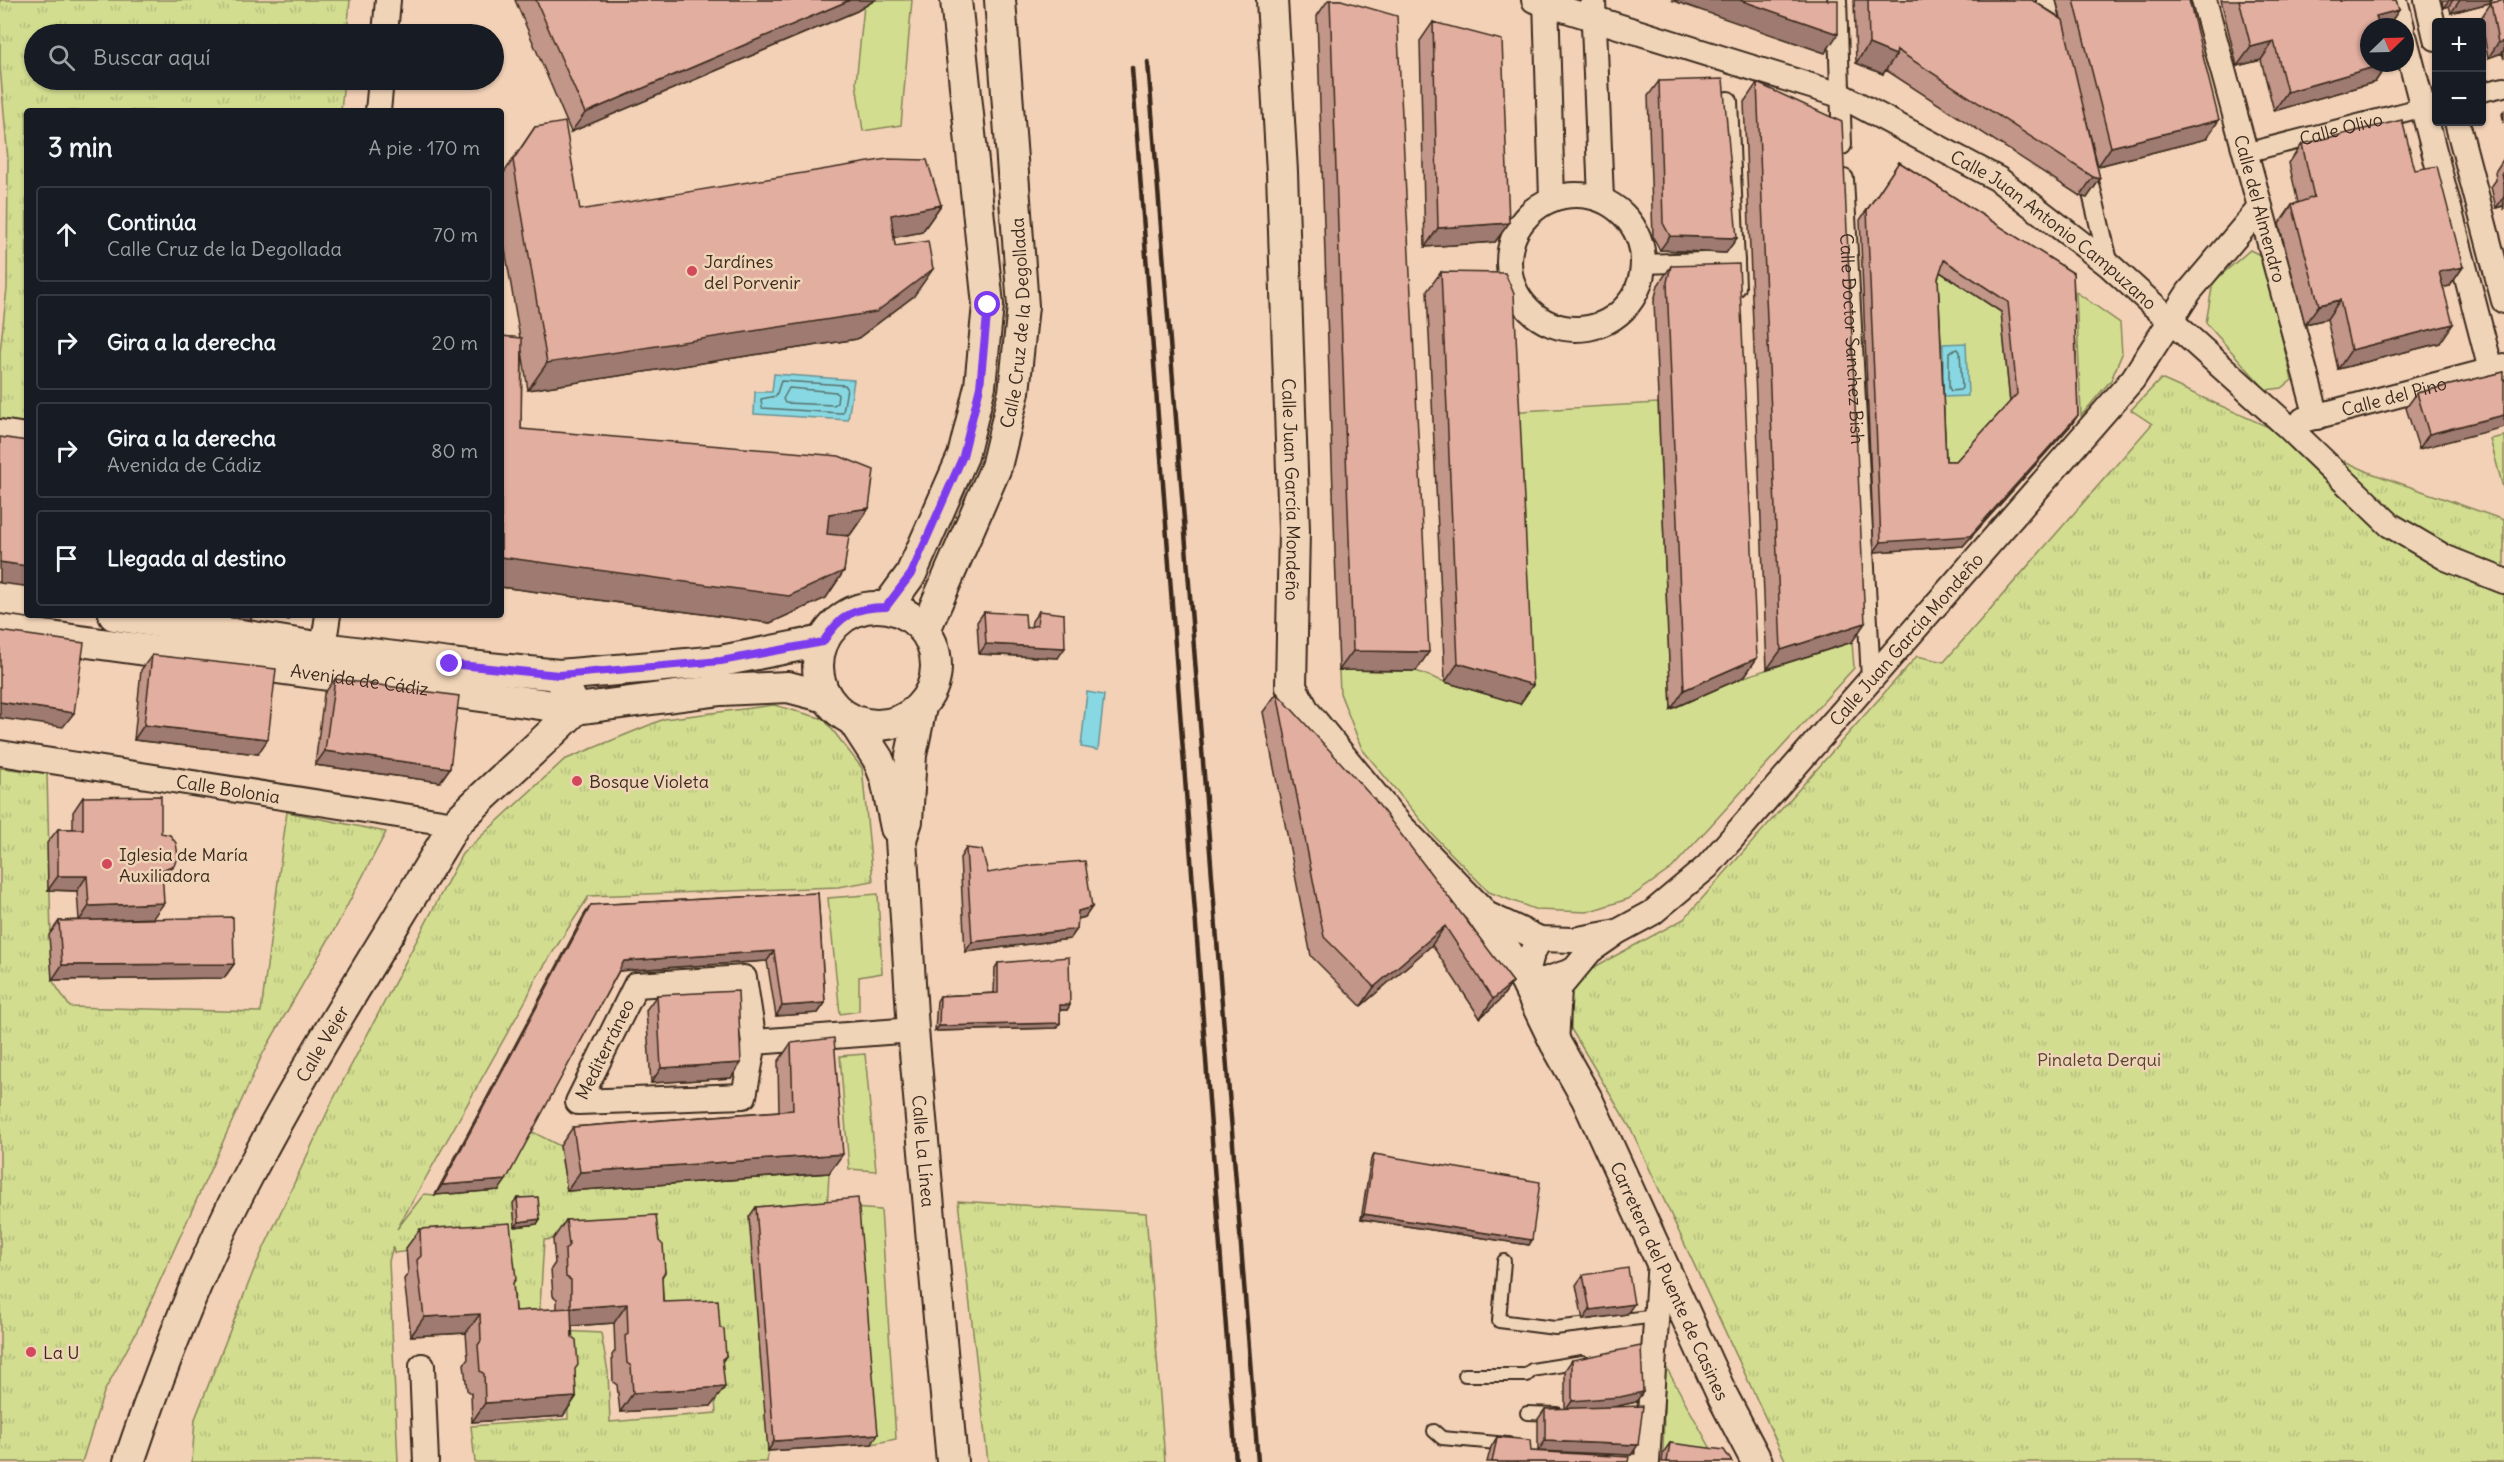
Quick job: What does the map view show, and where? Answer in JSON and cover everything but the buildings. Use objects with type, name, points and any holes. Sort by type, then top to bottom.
[{"type":"street","points":[[386,24],[388,0]]},
{"type":"street","name":"Calle Cruz de la Degollada","points":[[886,607],[911,574],[963,456],[980,387],[988,305],[956,0]]},
{"type":"street","name":"Calle Cruz de la Degollada","points":[[925,630],[996,467],[1014,392],[1023,306],[1000,0]]},
{"type":"street","name":"Calle Juan García Mondeño","points":[[1272,0],[1282,172],[1294,530],[1291,687],[1305,713],[1398,827],[1480,911],[1526,980],[1556,1044],[1587,1099]]},
{"type":"street","name":"Calle Doctor Sanchez Bish","points":[[1837,0],[1871,679]]},
{"type":"street","name":"Calle del Almendro","points":[[2204,0],[2317,417]]},
{"type":"street","points":[[2395,0],[2400,18]]},
{"type":"street","points":[[2427,0],[2432,21]]},
{"type":"street","points":[[1542,1],[1552,199]]},
{"type":"street","name":"Calle Juan Antonio Campuzano","points":[[1542,1],[1593,9],[1840,95],[1998,180],[2109,265],[2286,425],[2390,525],[2446,558],[2504,581]]},
{"type":"street","points":[[2042,8],[2058,51]]},
{"type":"street","points":[[1593,9],[1601,199]]},
{"type":"street","points":[[2414,64],[2429,106],[2497,368]]},
{"type":"street","points":[[2486,91],[2504,87]]},
{"type":"street","points":[[378,108],[380,90]]},
{"type":"street","points":[[1728,101],[1737,309]]},
{"type":"street","name":"Calle Olivo","points":[[2245,153],[2429,106]]},
{"type":"street","points":[[2458,126],[2504,301]]},
{"type":"street","points":[[2083,152],[2109,265]]},
{"type":"street","points":[[1568,195],[1585,195],[1601,199],[1618,210],[1632,225],[1640,244],[1643,264],[1638,287],[1627,307],[1609,321],[1588,328],[1565,329],[1544,321],[1526,307],[1514,288],[1508,266],[1511,244],[1519,225],[1534,209],[1552,199],[1568,195]]},
{"type":"street","name":"Calle Juan García Mondeño","points":[[1480,911],[1540,939],[1572,940],[1617,932],[1652,913],[1707,867],[2133,379],[2170,320],[2209,266],[2260,208]]},
{"type":"street","points":[[1643,264],[1735,261]]},
{"type":"street","name":"Calle del Pino","points":[[2286,425],[2497,368]]},
{"type":"street","points":[[0,432],[24,436]]},
{"type":"street","points":[[0,598],[24,602]]},
{"type":"street","points":[[867,607],[886,607],[901,611],[925,630],[934,648],[937,667],[934,687],[921,707],[909,718],[891,725],[872,726],[854,722],[838,711],[826,697],[819,679],[818,660],[823,642],[833,625],[849,614],[867,607]]},
{"type":"street","points":[[323,648],[328,618]]},
{"type":"street","name":"Avenida de Cádiz","points":[[164,619],[213,623],[323,648],[559,675],[721,661],[823,642]]},
{"type":"street","name":"Avenida de Cádiz","points":[[0,630],[576,708],[722,690],[788,687],[826,697]]},
{"type":"street","name":"Calle Vejer","points":[[129,1462],[162,1365],[208,1256],[243,1185],[288,1104],[455,824],[486,792],[543,742],[606,679],[635,668]]},
{"type":"street","points":[[559,675],[576,708]]},
{"type":"street","name":"Calle La Línea","points":[[921,707],[911,755],[907,821],[902,839],[913,1030],[952,1462]]},
{"type":"street","name":"Calle La Línea","points":[[854,722],[878,759],[886,779],[895,827],[902,839]]},
{"type":"street","name":"Calle Bolonia","points":[[0,753],[455,824]]},
{"type":"street","points":[[1556,1044],[1559,988],[1590,951],[1617,932]]},
{"type":"street","points":[[1540,939],[1532,954],[1526,980],[1545,980],[1572,971]]},
{"type":"street","name":"Mediterráneo","points":[[744,978],[754,1042],[744,1096],[578,1102],[636,985],[744,978]]},
{"type":"street","points":[[754,1042],[913,1030]]},
{"type":"street","name":"Carretera del Puente de Casines","points":[[1587,1099],[1723,1397],[1757,1462]]},
{"type":"street","points":[[1647,1462],[1645,1409],[1649,1351],[1657,1316],[1661,1257]]},
{"type":"street","points":[[422,1366],[426,1462]]},
{"type":"lane","points":[[1504,1261],[1499,1321],[1555,1328],[1657,1316]]},
{"type":"lane","points":[[1465,1375],[1527,1375],[1532,1370],[1599,1359]]},
{"type":"lane","points":[[1527,1413],[1574,1414]]},
{"type":"lane","points":[[1434,1431],[1442,1438],[1519,1444]]},
{"type":"lane","points":[[1598,1460],[1647,1462]]},
{"type":"green space","points":[[0,0],[350,0],[348,24],[24,24],[24,90],[343,90],[341,108],[24,108],[24,423],[0,419],[0,353],[7,288],[8,160],[0,66]]},
{"type":"green space","points":[[874,0],[912,0],[901,125],[863,131],[856,83],[864,6]]},
{"type":"green space","points":[[2250,250],[2262,256],[2292,380],[2282,388],[2266,390],[2206,323],[2213,282]]},
{"type":"green space","points":[[1937,270],[2001,312],[2010,404],[1949,471],[1939,471]]},
{"type":"green space","points":[[2076,292],[2120,323],[2122,354],[2111,380],[2081,416]]},
{"type":"green space","name":"Pinaleta Derqui","points":[[2161,379],[2371,473],[2504,520],[2504,1462],[1786,1462],[1631,1129],[1571,1029],[1570,980],[1684,919],[1917,656],[1944,662],[2152,424],[2131,410]]},
{"type":"green space","points":[[1658,403],[1671,709],[1744,677],[1852,642],[1854,668],[1672,868],[1628,899],[1587,912],[1537,910],[1489,892],[1434,836],[1362,749],[1340,693],[1339,670],[1416,671],[1445,682],[1506,412]]},
{"type":"green space","points":[[2504,436],[2504,491],[2490,439]]},
{"type":"green space","points":[[774,705],[824,719],[862,768],[873,881],[838,887],[589,896],[535,980],[397,1229],[424,1194],[435,1195],[531,1131],[560,1146],[567,1191],[829,1173],[827,1210],[767,1462],[475,1462],[471,1426],[568,1419],[568,1372],[560,1331],[601,1333],[608,1372],[610,1422],[716,1413],[709,1320],[664,1303],[651,1231],[544,1240],[539,1323],[508,1324],[499,1240],[394,1253],[393,1246],[389,1261],[398,1462],[192,1462],[195,1419],[255,1267],[333,1100],[462,854],[564,760],[664,719]]},
{"type":"green space","points":[[0,768],[47,773],[52,980],[70,1007],[261,1012],[287,812],[386,832],[337,925],[263,1053],[140,1325],[104,1392],[82,1462],[0,1462]]},
{"type":"green space","points":[[878,894],[882,973],[859,977],[859,1011],[840,1014],[828,898]]},
{"type":"green space","points":[[865,1054],[876,1171],[849,1169],[840,1056]]},
{"type":"green space","points":[[958,1201],[1146,1213],[1165,1462],[988,1462]]},
{"type":"green space","points":[[851,1208],[881,1210],[896,1439],[872,1444]]},
{"type":"green space","points":[[1665,1365],[1717,1460],[1663,1453]]},
{"type":"water","points":[[1966,343],[1968,396],[1943,397],[1943,344]]},
{"type":"water","points":[[774,374],[854,380],[848,420],[754,414],[755,392],[772,392]]},
{"type":"water","points":[[1087,692],[1104,695],[1098,750],[1081,747]]},
{"type":"railway","points":[[1148,62],[1258,1462]]},
{"type":"railway","points":[[1132,68],[1236,1462]]},
{"type":"place","name":"Jardínes del Porvenir","points":[[692,271]]},
{"type":"place","name":"Bosque Violeta","points":[[577,781]]},
{"type":"place","name":"Iglesia de María Auxiliadora","points":[[107,864]]},
{"type":"place","name":"La U","points":[[31,1352]]},
{"type":"route","points":[[450,664],[559,675],[721,661],[823,642],[833,625],[849,614],[867,607],[886,607],[911,574],[963,456],[980,387],[988,305]]}]
